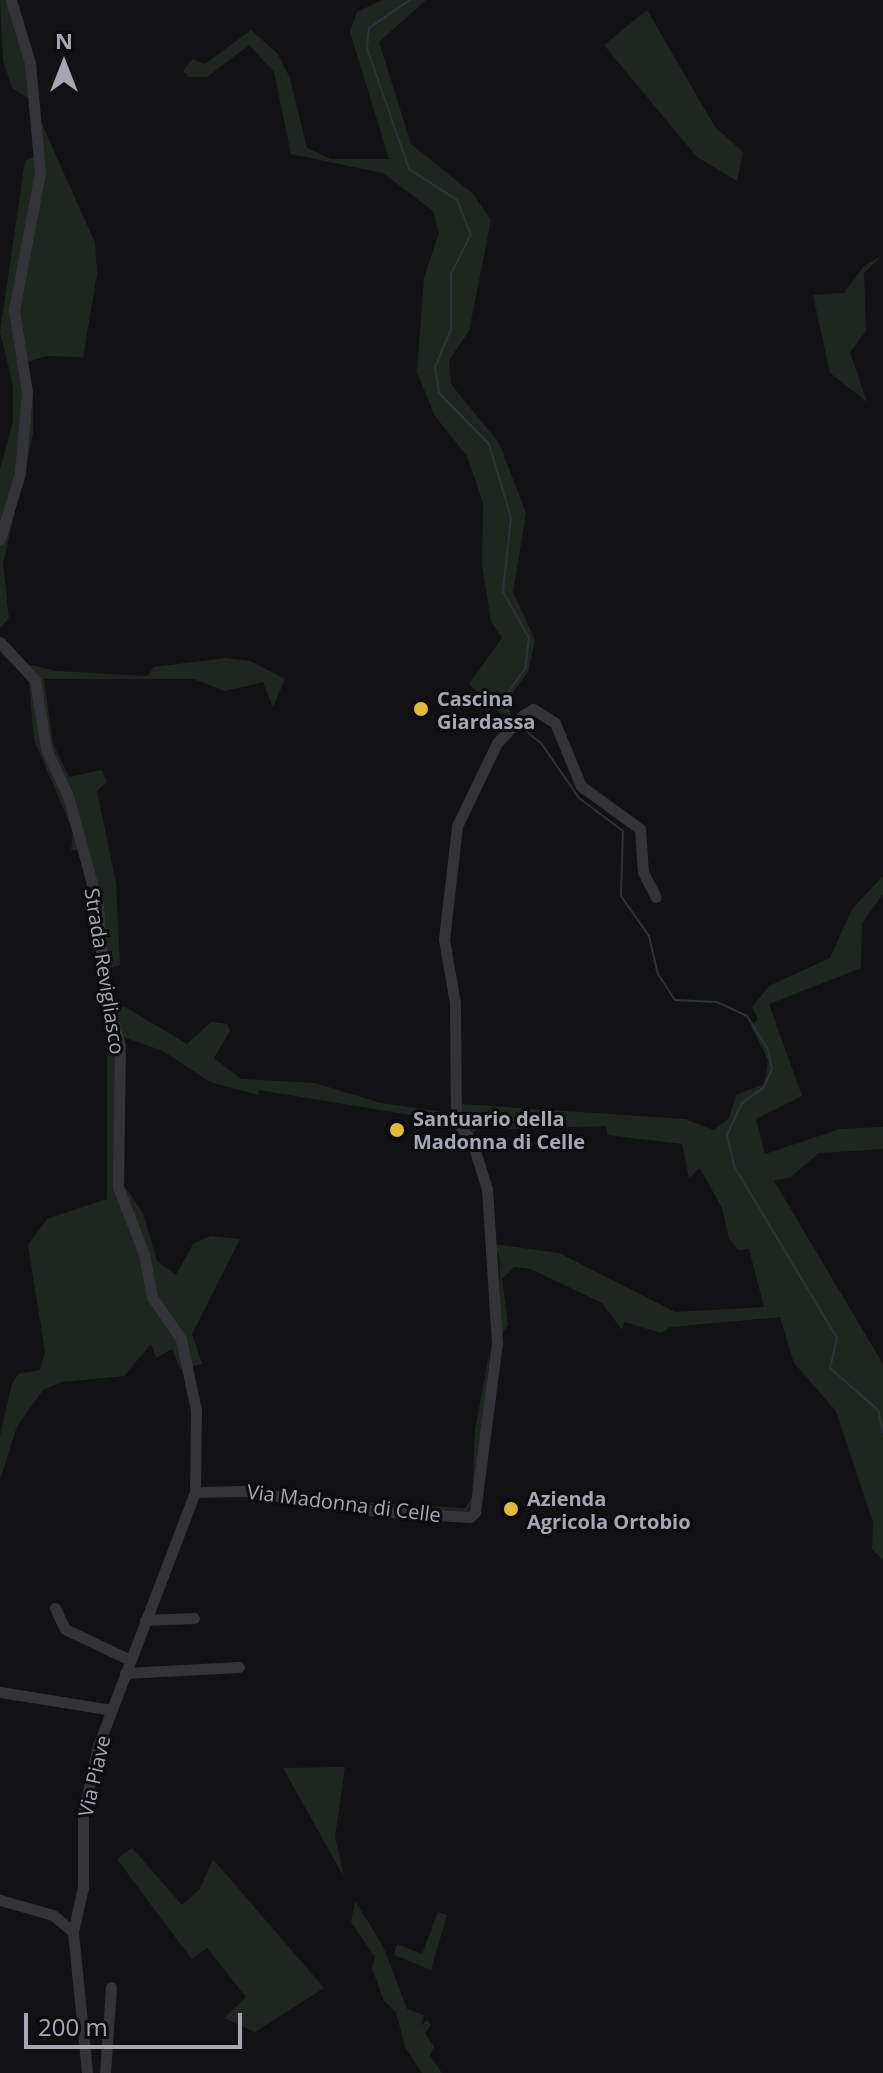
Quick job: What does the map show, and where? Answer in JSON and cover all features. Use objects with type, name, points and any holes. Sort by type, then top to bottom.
[{"type":"street","points":[[0,539],[20,473],[27,392],[14,310],[40,172],[30,63],[11,0]]},
{"type":"street","name":"Strada Revigliasco","points":[[0,642],[35,680],[46,749],[68,796],[98,906],[103,982],[120,1046],[118,1187],[144,1254],[152,1297],[172,1319],[194,1393],[195,1492]]},
{"type":"street","name":"Via Madonna di Celle","points":[[195,1492],[244,1491],[377,1511],[470,1517],[475,1512],[497,1343],[487,1189],[472,1141],[456,1122],[455,1003],[444,948],[457,826],[480,773],[514,722],[533,709],[555,723],[581,786],[640,829],[643,872],[656,897]]},
{"type":"street","name":"Via Piave","points":[[87,2073],[73,1932],[83,1887],[83,1814],[112,1710],[195,1492]]},
{"type":"street","points":[[55,1608],[65,1629],[130,1660]]},
{"type":"street","points":[[145,1620],[194,1618]]},
{"type":"street","points":[[125,1673],[239,1667]]},
{"type":"street","points":[[0,1692],[112,1710]]},
{"type":"street","points":[[0,1900],[53,1915],[73,1932]]},
{"type":"street","points":[[105,2073],[111,1987]]},
{"type":"shaded area","points":[[0,0],[9,0],[28,64],[28,98],[12,88],[3,60]]},
{"type":"shaded area","points":[[382,0],[426,0],[379,42],[411,144],[473,194],[491,220],[469,331],[449,360],[451,384],[499,443],[526,513],[513,592],[535,640],[528,672],[508,699],[510,712],[502,715],[469,684],[502,638],[491,621],[482,565],[483,503],[467,456],[435,416],[417,372],[424,278],[439,233],[433,211],[383,173],[291,154],[274,72],[249,45],[207,77],[189,77],[183,71],[193,59],[205,64],[251,30],[277,53],[290,78],[307,148],[331,159],[389,159],[350,32],[357,12]]},
{"type":"shaded area","points":[[647,10],[715,127],[743,152],[737,181],[697,157],[604,45]]},
{"type":"shaded area","points":[[37,113],[95,243],[97,274],[83,357],[46,356],[24,363],[33,398],[33,434],[3,563],[9,618],[0,628],[0,469],[13,422],[13,385],[0,332],[25,161],[40,154]]},
{"type":"shaded area","points":[[883,255],[864,273],[866,331],[850,352],[867,402],[830,373],[813,295],[844,293],[864,266]]},
{"type":"shaded area","points":[[0,639],[26,664],[56,671],[147,676],[154,667],[225,658],[250,661],[285,679],[273,707],[263,682],[225,691],[194,679],[44,679],[53,743],[69,777],[102,770],[107,782],[97,791],[116,883],[120,965],[105,970],[85,848],[71,851],[73,831],[34,740],[29,682],[0,652]]},
{"type":"shaded area","points":[[883,876],[883,894],[862,923],[861,968],[769,1004],[802,1096],[756,1119],[765,1154],[840,1129],[883,1127],[883,1149],[819,1153],[791,1177],[774,1181],[883,1364],[883,1560],[872,1549],[873,1522],[836,1411],[794,1363],[780,1317],[670,1327],[661,1333],[624,1322],[622,1330],[602,1303],[531,1269],[514,1267],[502,1279],[508,1325],[499,1338],[500,1258],[494,1244],[559,1253],[675,1312],[764,1307],[749,1249],[738,1250],[729,1239],[722,1208],[700,1168],[689,1178],[682,1144],[607,1135],[606,1126],[509,1129],[486,1123],[472,1133],[458,1121],[461,1104],[685,1119],[714,1130],[729,1118],[736,1095],[762,1085],[766,1076],[768,1060],[751,1026],[758,1019],[752,1007],[769,986],[830,958],[852,909]]},
{"type":"shaded area","points":[[125,1007],[187,1044],[211,1022],[227,1024],[230,1031],[214,1058],[241,1079],[315,1083],[381,1103],[449,1113],[447,1121],[259,1090],[258,1095],[210,1082],[163,1051],[121,1036],[112,1008]]},
{"type":"shaded area","points":[[107,1014],[118,1045],[117,1191],[125,1187],[143,1213],[157,1261],[176,1275],[193,1244],[211,1236],[240,1239],[192,1334],[202,1364],[180,1369],[172,1349],[156,1358],[151,1344],[124,1376],[62,1382],[43,1390],[17,1426],[0,1480],[0,1436],[12,1384],[18,1374],[40,1370],[45,1352],[28,1245],[47,1219],[107,1199]]},
{"type":"shaded area","points":[[490,1349],[477,1491],[468,1512],[316,1500],[465,1508],[472,1497],[475,1430]]},
{"type":"shaded area","points":[[345,1767],[335,1837],[344,1877],[283,1768]]},
{"type":"shaded area","points":[[132,1848],[182,1905],[200,1889],[213,1859],[324,1988],[255,2032],[224,2018],[246,1997],[207,1948],[192,1959],[117,1859]]},
{"type":"shaded area","points":[[355,1901],[383,1946],[407,2009],[424,2015],[421,2026],[427,2020],[431,2025],[425,2033],[434,2047],[430,2056],[442,2073],[422,2073],[405,2047],[396,2012],[384,2001],[372,1968],[375,1957],[351,1922]]},
{"type":"shaded area","points":[[438,1912],[447,1915],[431,1970],[394,1955],[397,1944],[422,1954]]},
{"type":"waterway","points":[[410,0],[369,28],[367,48],[409,169],[457,200],[471,234],[451,274],[451,329],[435,367],[439,393],[489,444],[511,518],[503,592],[529,638],[525,669],[502,701],[513,720]]},
{"type":"waterway","points":[[521,727],[541,743],[579,798],[623,831],[621,896],[649,936],[658,974],[675,1000],[717,1002],[747,1016],[768,1050],[772,1069],[764,1087],[742,1103],[727,1135],[734,1166],[837,1338],[830,1368],[878,1410],[883,1432]]},
{"type":"place","name":"Cascina Giardassa","points":[[421,709]]},
{"type":"place","name":"Santuario della Madonna di Celle","points":[[397,1130]]},
{"type":"place","name":"Azienda Agricola Ortobio","points":[[511,1509]]}]
